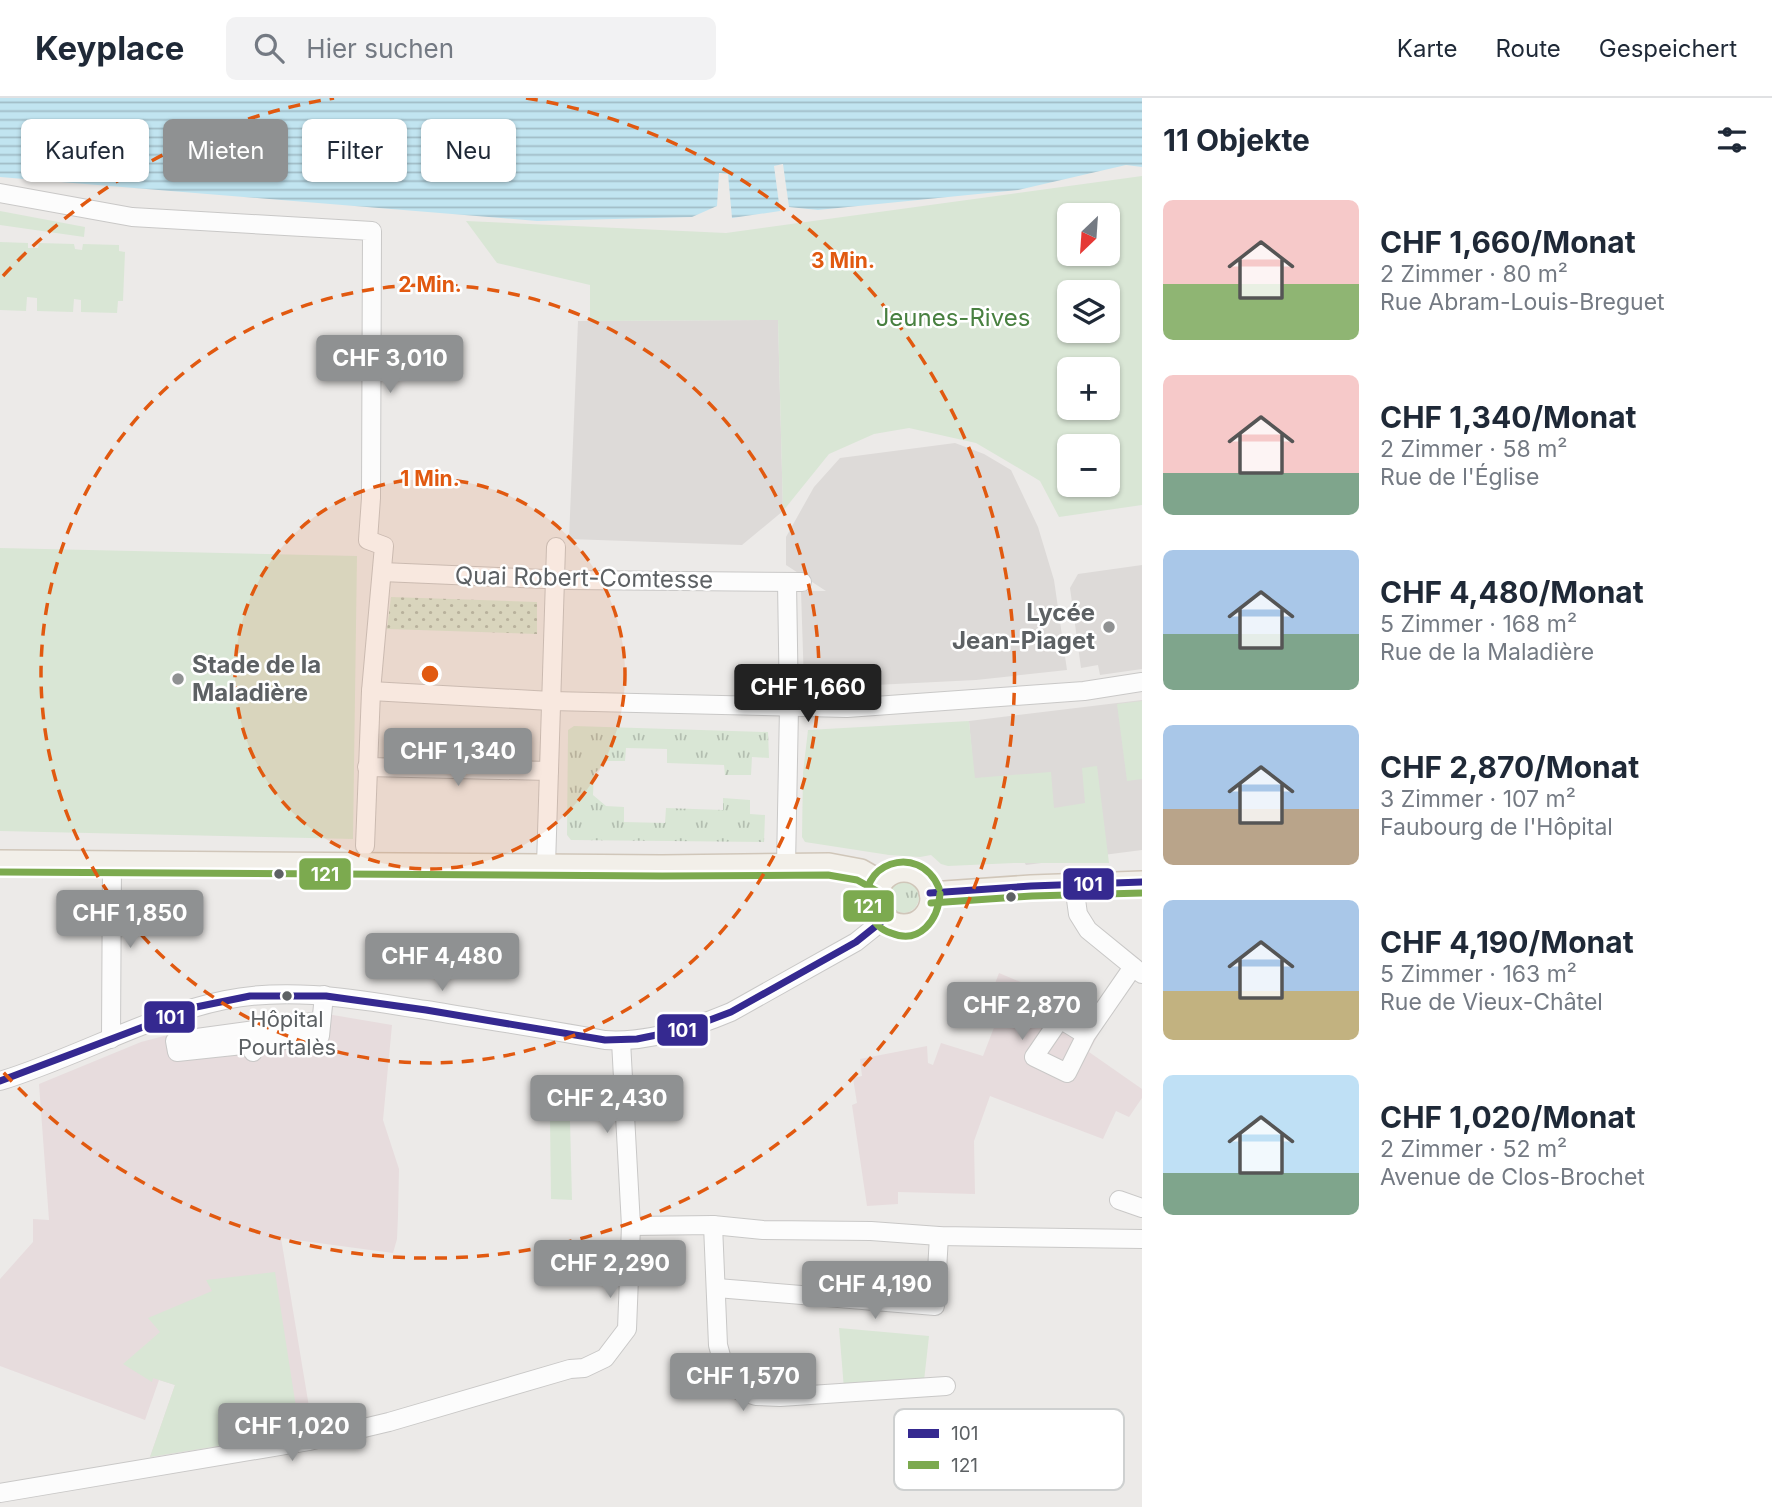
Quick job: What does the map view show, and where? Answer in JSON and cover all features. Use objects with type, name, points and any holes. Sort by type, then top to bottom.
[{"type":"main road","points":[[0,861],[847,866],[883,882]]},
{"type":"main road","points":[[897,872],[914,873],[927,884],[930,893],[930,906],[917,922],[898,925],[881,912],[877,897],[883,882],[897,872]]},
{"type":"main road","points":[[930,893],[1142,882]]},
{"type":"street","points":[[0,193],[132,217],[372,231],[371,498],[368,540],[384,546],[371,691],[365,846]]},
{"type":"street","points":[[546,864],[556,547]]},
{"type":"street","name":"Quai Robert-Comtesse","points":[[382,572],[554,579],[794,582],[789,708]]},
{"type":"street","points":[[371,691],[551,701],[847,708],[1084,691],[1142,682]]},
{"type":"street","points":[[786,866],[789,708]]},
{"type":"street","points":[[367,767],[549,771]]},
{"type":"street","points":[[111,1039],[113,862]]},
{"type":"street","points":[[1074,885],[1080,920],[1088,930],[1137,970],[1086,1035]]},
{"type":"street","points":[[0,1081],[28,1073],[178,1013],[224,1000],[276,994],[324,995],[621,1041],[638,1040],[712,1020],[731,1012],[856,942],[886,918]]},
{"type":"street","points":[[320,1021],[175,1041],[177,1052],[252,1048],[320,1036],[324,995]]},
{"type":"street","points":[[0,1493],[309,1441],[389,1422],[570,1369],[584,1368],[605,1358],[627,1329],[631,1226],[621,1041]]},
{"type":"street","points":[[1119,1200],[1142,1208]]},
{"type":"street","points":[[631,1226],[871,1231],[939,1237],[1142,1239]]},
{"type":"street","points":[[713,1226],[718,1345],[727,1378],[740,1391],[756,1396],[780,1397],[946,1386]]},
{"type":"street","points":[[717,1288],[935,1306],[939,1237]]},
{"type":"shaded area","points":[[778,320],[783,511],[742,545],[569,539],[578,321]]},
{"type":"shaded area","points":[[955,443],[984,454],[1011,470],[1038,527],[1054,580],[1067,670],[976,680],[875,685],[804,684],[801,591],[826,591],[786,565],[786,537],[814,487],[840,458]]},
{"type":"shaded area","name":"Lycée Jean-Piaget","points":[[1142,565],[1142,669],[1100,675],[1098,665],[1081,668],[1070,588],[1078,574]]},
{"type":"shaded area","points":[[1142,700],[1142,850],[1026,865],[974,778],[969,721]]},
{"type":"shaded area","points":[[999,973],[1047,993],[1103,1026],[1089,1052],[1142,1089],[1142,1098],[1129,1117],[1116,1111],[1103,1139],[990,1096],[974,1141],[975,1194],[898,1192],[898,1204],[867,1206],[852,1105],[857,1103],[853,1078],[862,1076],[860,1059],[927,1046],[928,1063],[933,1065],[941,1043],[983,1056],[1005,999],[991,994]]},
{"type":"shaded area","points":[[321,1013],[392,1025],[383,1120],[399,1169],[397,1239],[393,1253],[281,1238],[313,1431],[150,1457],[175,1385],[159,1380],[145,1420],[0,1366],[0,1279],[33,1242],[33,1219],[49,1220],[39,1084],[141,1042],[183,1031]]},
{"type":"green space","name":"Jeunes-Rives","points":[[1142,176],[1142,505],[1059,517],[1040,481],[1015,466],[976,443],[909,428],[874,434],[829,454],[783,511],[778,320],[590,321],[590,285],[497,263],[466,221],[726,233]]},
{"type":"green space","points":[[0,211],[85,227],[84,237],[0,225]]},
{"type":"green space","points":[[0,242],[28,243],[28,248],[38,248],[39,243],[74,244],[75,249],[82,250],[83,244],[119,245],[119,251],[125,252],[123,301],[118,301],[117,313],[81,312],[81,300],[74,299],[73,312],[37,311],[37,298],[27,297],[26,311],[0,310]]},
{"type":"green space","name":"Stade de la Maladière","points":[[0,548],[357,556],[353,839],[0,831]]},
{"type":"green space","points":[[391,597],[537,602],[537,634],[387,629]]},
{"type":"green space","points":[[1142,701],[1142,779],[1127,781],[1117,704]]},
{"type":"green space","points":[[969,721],[975,778],[1051,772],[1054,808],[1085,803],[1082,768],[1097,766],[1109,863],[948,866],[941,864],[931,855],[889,855],[805,842],[802,837],[803,773],[808,730]]},
{"type":"green space","points":[[574,726],[768,732],[769,758],[752,757],[751,775],[725,775],[724,765],[667,763],[667,749],[626,748],[625,761],[607,761],[594,774],[593,795],[606,806],[624,807],[624,822],[665,823],[666,808],[723,810],[723,798],[750,800],[750,814],[765,815],[764,842],[571,840],[567,835],[568,730]]},
{"type":"green space","points":[[903,881],[915,885],[919,897],[915,909],[903,913],[891,909],[887,897],[891,885]]},
{"type":"green space","points":[[550,1119],[570,1120],[572,1200],[551,1199]]},
{"type":"green space","points":[[275,1272],[300,1433],[150,1457],[175,1385],[153,1378],[152,1382],[123,1364],[160,1332],[148,1318],[212,1291],[206,1280]]},
{"type":"green space","points":[[839,1328],[929,1336],[924,1381],[844,1389]]},
{"type":"water","points":[[0,98],[1142,98],[1142,167],[1126,165],[1018,190],[818,210],[789,207],[783,164],[774,166],[780,211],[732,218],[728,174],[719,173],[717,206],[692,217],[537,221],[61,182],[149,182],[149,119],[21,119],[21,179],[0,177]]},
{"type":"transit line","name":"121","points":[[939,888],[930,873],[917,865],[904,862],[890,864],[870,881],[867,895],[869,911],[883,930],[911,936],[926,928],[931,921],[936,913],[940,894]]},
{"type":"transit line","name":"121","points":[[0,872],[828,875],[857,880],[877,891]]},
{"type":"transit line","name":"101","points":[[930,893],[1142,882]]},
{"type":"transit line","name":"121","points":[[931,903],[1032,896],[1142,893]]},
{"type":"transit line","name":"101","points":[[0,1081],[196,1007],[250,996],[326,996],[605,1040],[637,1039],[686,1029],[731,1012],[856,942],[886,918]]},
{"type":"place","name":"Lycée Jean-Piaget","points":[[1109,627]]},
{"type":"place","name":"Stade de la Maladière","points":[[178,679]]},
{"type":"place","name":"Hôpital Pourtalès","points":[[287,996]]}]
